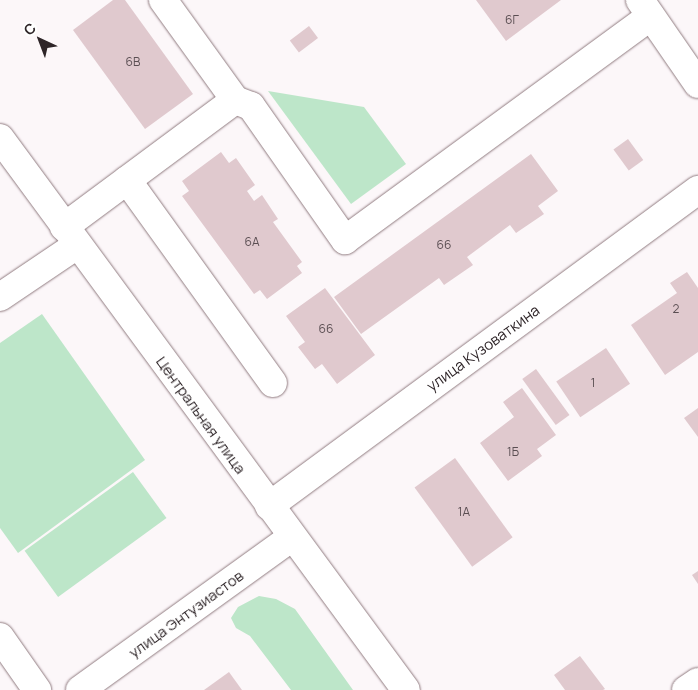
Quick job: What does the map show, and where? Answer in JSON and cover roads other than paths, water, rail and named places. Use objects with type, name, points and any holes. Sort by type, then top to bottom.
[{"type":"street","points":[[163,0],[235,100],[251,106],[346,240],[646,8],[698,84]]},
{"type":"street","points":[[0,297],[70,236],[127,180],[235,100]]},
{"type":"street","name":"Центральная улица","points":[[0,138],[70,236],[406,690]]},
{"type":"street","points":[[127,180],[273,383]]},
{"type":"street","name":"улица Кузоваткина","points":[[269,506],[698,190]]},
{"type":"street","name":"улица Энтузиастов","points":[[80,690],[292,537]]},
{"type":"street","points":[[0,636],[37,690]]},
{"type":"street","points":[[686,690],[698,682]]}]
